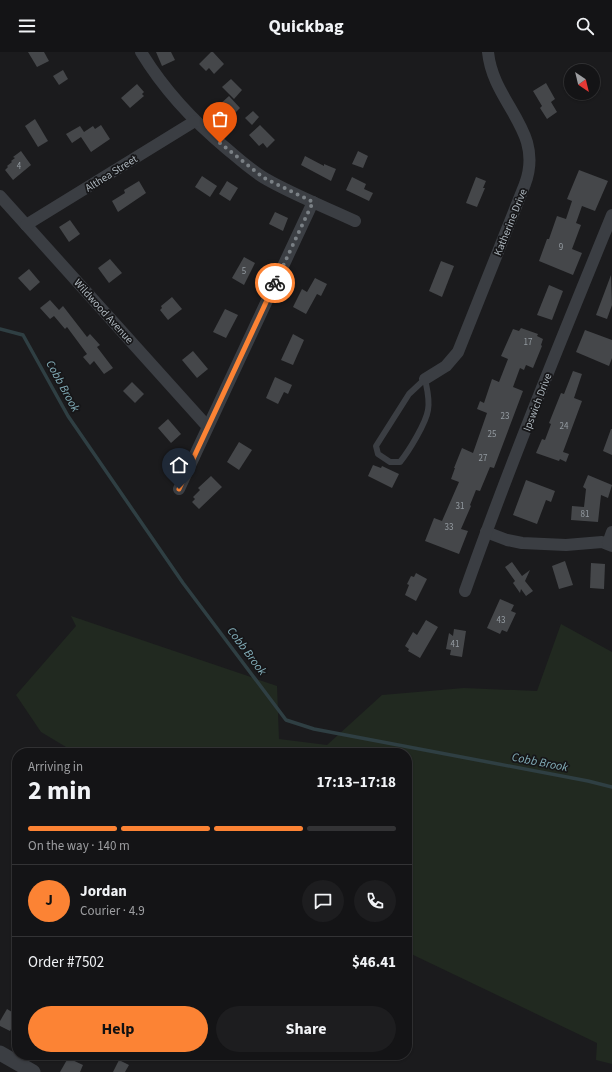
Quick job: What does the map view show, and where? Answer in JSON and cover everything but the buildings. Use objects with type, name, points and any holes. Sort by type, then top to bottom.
[{"type":"street","points":[[141,52],[168,91],[195,121],[254,170],[272,182],[355,220]]},
{"type":"street","name":"Katherine Drive","points":[[425,379],[446,366],[458,352],[525,184],[530,167],[528,142],[495,81],[490,66],[488,52]]},
{"type":"street","name":"Althea Street","points":[[26,224],[195,121]]},
{"type":"street","name":"Wildwood Avenue","points":[[0,196],[207,426]]},
{"type":"street","points":[[179,489],[207,426],[313,202]]},
{"type":"street","name":"Ipswich Drive","points":[[465,591],[486,532],[544,382],[612,215]]},
{"type":"street","points":[[486,532],[507,540],[522,543],[566,545],[611,540]]},
{"type":"street","points":[[0,1053],[27,1071]]},
{"type":"lane","points":[[425,379],[429,398],[428,411],[410,449],[400,462],[390,462],[378,454],[376,446],[409,394],[425,379]]},
{"type":"shaded area","points":[[71,616],[277,686],[279,739],[327,745],[382,695],[464,688],[537,691],[561,624],[612,652],[612,1064],[596,1060],[597,1043],[412,954],[412,748],[68,748],[41,732],[16,695],[76,626]]},
{"type":"waterway","name":"Cobb Brook","points":[[0,329],[23,335],[68,416],[183,583],[286,720],[314,729],[588,781],[612,787]]},
{"type":"way so far","points":[[220,143],[264,178],[313,202],[275,283]]},
{"type":"route","points":[[179,489],[207,426],[275,283]]}]
